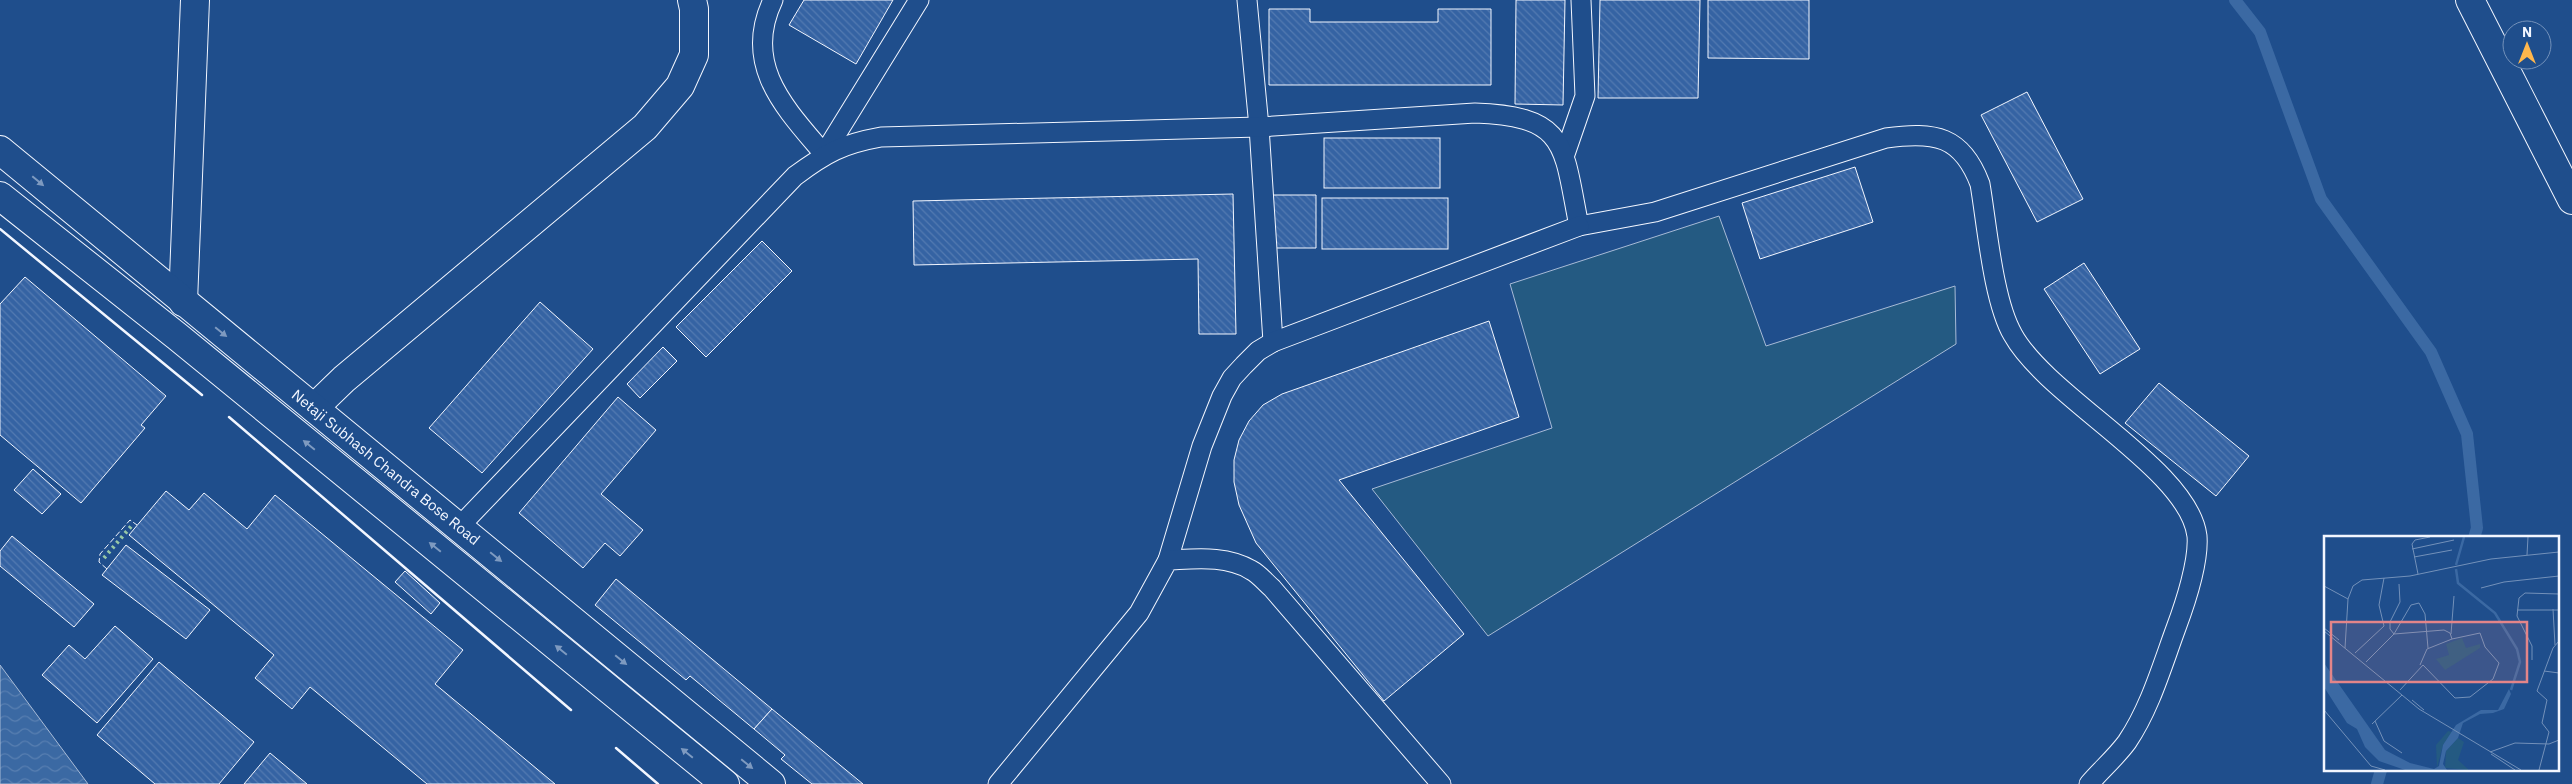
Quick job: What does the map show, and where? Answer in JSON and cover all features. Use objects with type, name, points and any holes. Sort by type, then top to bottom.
[{"type":"street","points":[[178,337],[183,302],[195,0]]},
{"type":"street","points":[[314,408],[344,379],[645,127],[680,86],[694,55],[694,8],[692,0]]},
{"type":"street","points":[[2470,0],[2572,200]]},
{"type":"street","name":"Netaji Subhash Chandra Bose Road","points":[[0,150],[771,784]]},
{"type":"street","name":"Netaji Subhash Chandra Bose Road","points":[[0,196],[178,337],[725,784]]},
{"type":"lane","points":[[772,0],[764,26],[762,43],[769,79],[776,96],[824,154]]},
{"type":"lane","points":[[824,154],[918,0]]},
{"type":"lane","points":[[1247,0],[1260,127],[1273,342]]},
{"type":"lane","points":[[1565,154],[1585,96],[1580,0]]},
{"type":"lane","points":[[459,527],[795,176],[824,154],[850,144],[881,137],[1260,127],[1475,113],[1517,116],[1535,123],[1555,137],[1565,154],[1579,226]]},
{"type":"lane","points":[[998,784],[1139,613],[1168,560],[1202,446],[1222,396],[1232,378],[1258,350],[1273,342],[1579,226],[1655,212],[1886,138],[1909,135],[1949,141],[1964,152],[1974,167],[1980,184],[2000,296],[2012,335],[2032,362],[2164,479],[2187,508],[2197,536],[2192,575],[2181,615],[2152,694],[2127,742],[2089,784]]},
{"type":"lane","points":[[1168,560],[1205,558],[1230,562],[1252,570],[1272,588],[1441,784]]},
{"type":"shaded area","points":[[1719,216],[1766,346],[1955,286],[1956,344],[1488,636],[1372,489],[1552,428],[1510,284]]},
{"type":"water","points":[[0,665],[88,784],[0,784]]},
{"type":"building","points":[[804,0],[893,0],[856,64],[789,25]]},
{"type":"building","points":[[1516,0],[1565,0],[1563,105],[1515,104]]},
{"type":"building","points":[[1600,0],[1700,0],[1698,98],[1598,98]]},
{"type":"building","points":[[1708,0],[1809,0],[1809,59],[1708,58]]},
{"type":"building","points":[[1269,9],[1310,9],[1310,22],[1438,22],[1438,9],[1491,9],[1491,85],[1269,85]]},
{"type":"building","points":[[2027,92],[2083,199],[2037,222],[1981,115]]},
{"type":"building","points":[[1324,138],[1440,138],[1440,188],[1324,188]]},
{"type":"building","points":[[1855,167],[1873,222],[1760,259],[1742,203]]},
{"type":"building","points":[[1233,194],[1236,334],[1199,334],[1198,259],[914,265],[913,201]]},
{"type":"building","points":[[1273,195],[1316,195],[1316,248],[1274,248]]},
{"type":"building","points":[[1322,198],[1448,198],[1448,249],[1322,249]]},
{"type":"building","points":[[762,241],[792,271],[706,357],[676,327]]},
{"type":"building","points":[[2084,263],[2140,349],[2100,374],[2044,289]]},
{"type":"building","points":[[25,277],[166,396],[141,425],[145,428],[81,503],[0,435],[0,304]]},
{"type":"building","points":[[540,302],[593,349],[482,473],[429,428]]},
{"type":"building","points":[[1489,321],[1519,417],[1339,480],[1464,634],[1384,701],[1256,543],[1239,505],[1234,482],[1234,460],[1239,440],[1249,421],[1263,405],[1282,394]]},
{"type":"building","points":[[663,347],[677,361],[640,398],[627,384]]},
{"type":"building","points":[[2159,383],[2249,456],[2216,496],[2125,423]]},
{"type":"building","points":[[618,397],[656,430],[601,494],[643,530],[620,556],[605,543],[583,568],[519,513]]},
{"type":"building","points":[[33,469],[61,494],[42,514],[14,490]]},
{"type":"building","points":[[166,491],[189,510],[204,493],[247,529],[275,495],[463,650],[435,684],[555,784],[427,784],[310,687],[292,709],[255,678],[274,655],[129,535]]},
{"type":"building","points":[[12,536],[94,604],[74,627],[0,566],[0,551]]},
{"type":"building","points":[[126,545],[210,610],[186,639],[102,575]]},
{"type":"building","points":[[405,571],[440,603],[431,614],[395,582]]},
{"type":"building","points":[[616,579],[772,709],[754,729],[690,676],[686,680],[595,605]]},
{"type":"building","points":[[115,626],[153,659],[97,723],[42,675],[69,645],[85,659]]},
{"type":"building","points":[[159,662],[254,742],[219,784],[155,784],[97,735]]},
{"type":"building","points":[[772,709],[863,784],[812,784],[781,759],[785,755],[754,729]]},
{"type":"building","points":[[270,753],[307,784],[244,784]]},
{"type":"waterway","points":[[2235,0],[2260,32],[2321,199],[2431,352],[2467,434],[2477,528],[2475,536]]},
{"type":"waterway","points":[[2377,784],[2380,772]]},
{"type":"hedge","points":[[104,558],[133,524]]},
{"type":"fence","points":[[107,569],[99,562],[100,554],[130,520],[137,525]]},
{"type":"wall","points":[[0,229],[202,395]]},
{"type":"wall","points":[[229,417],[571,710]]},
{"type":"wall","points":[[616,748],[658,784]]}]
